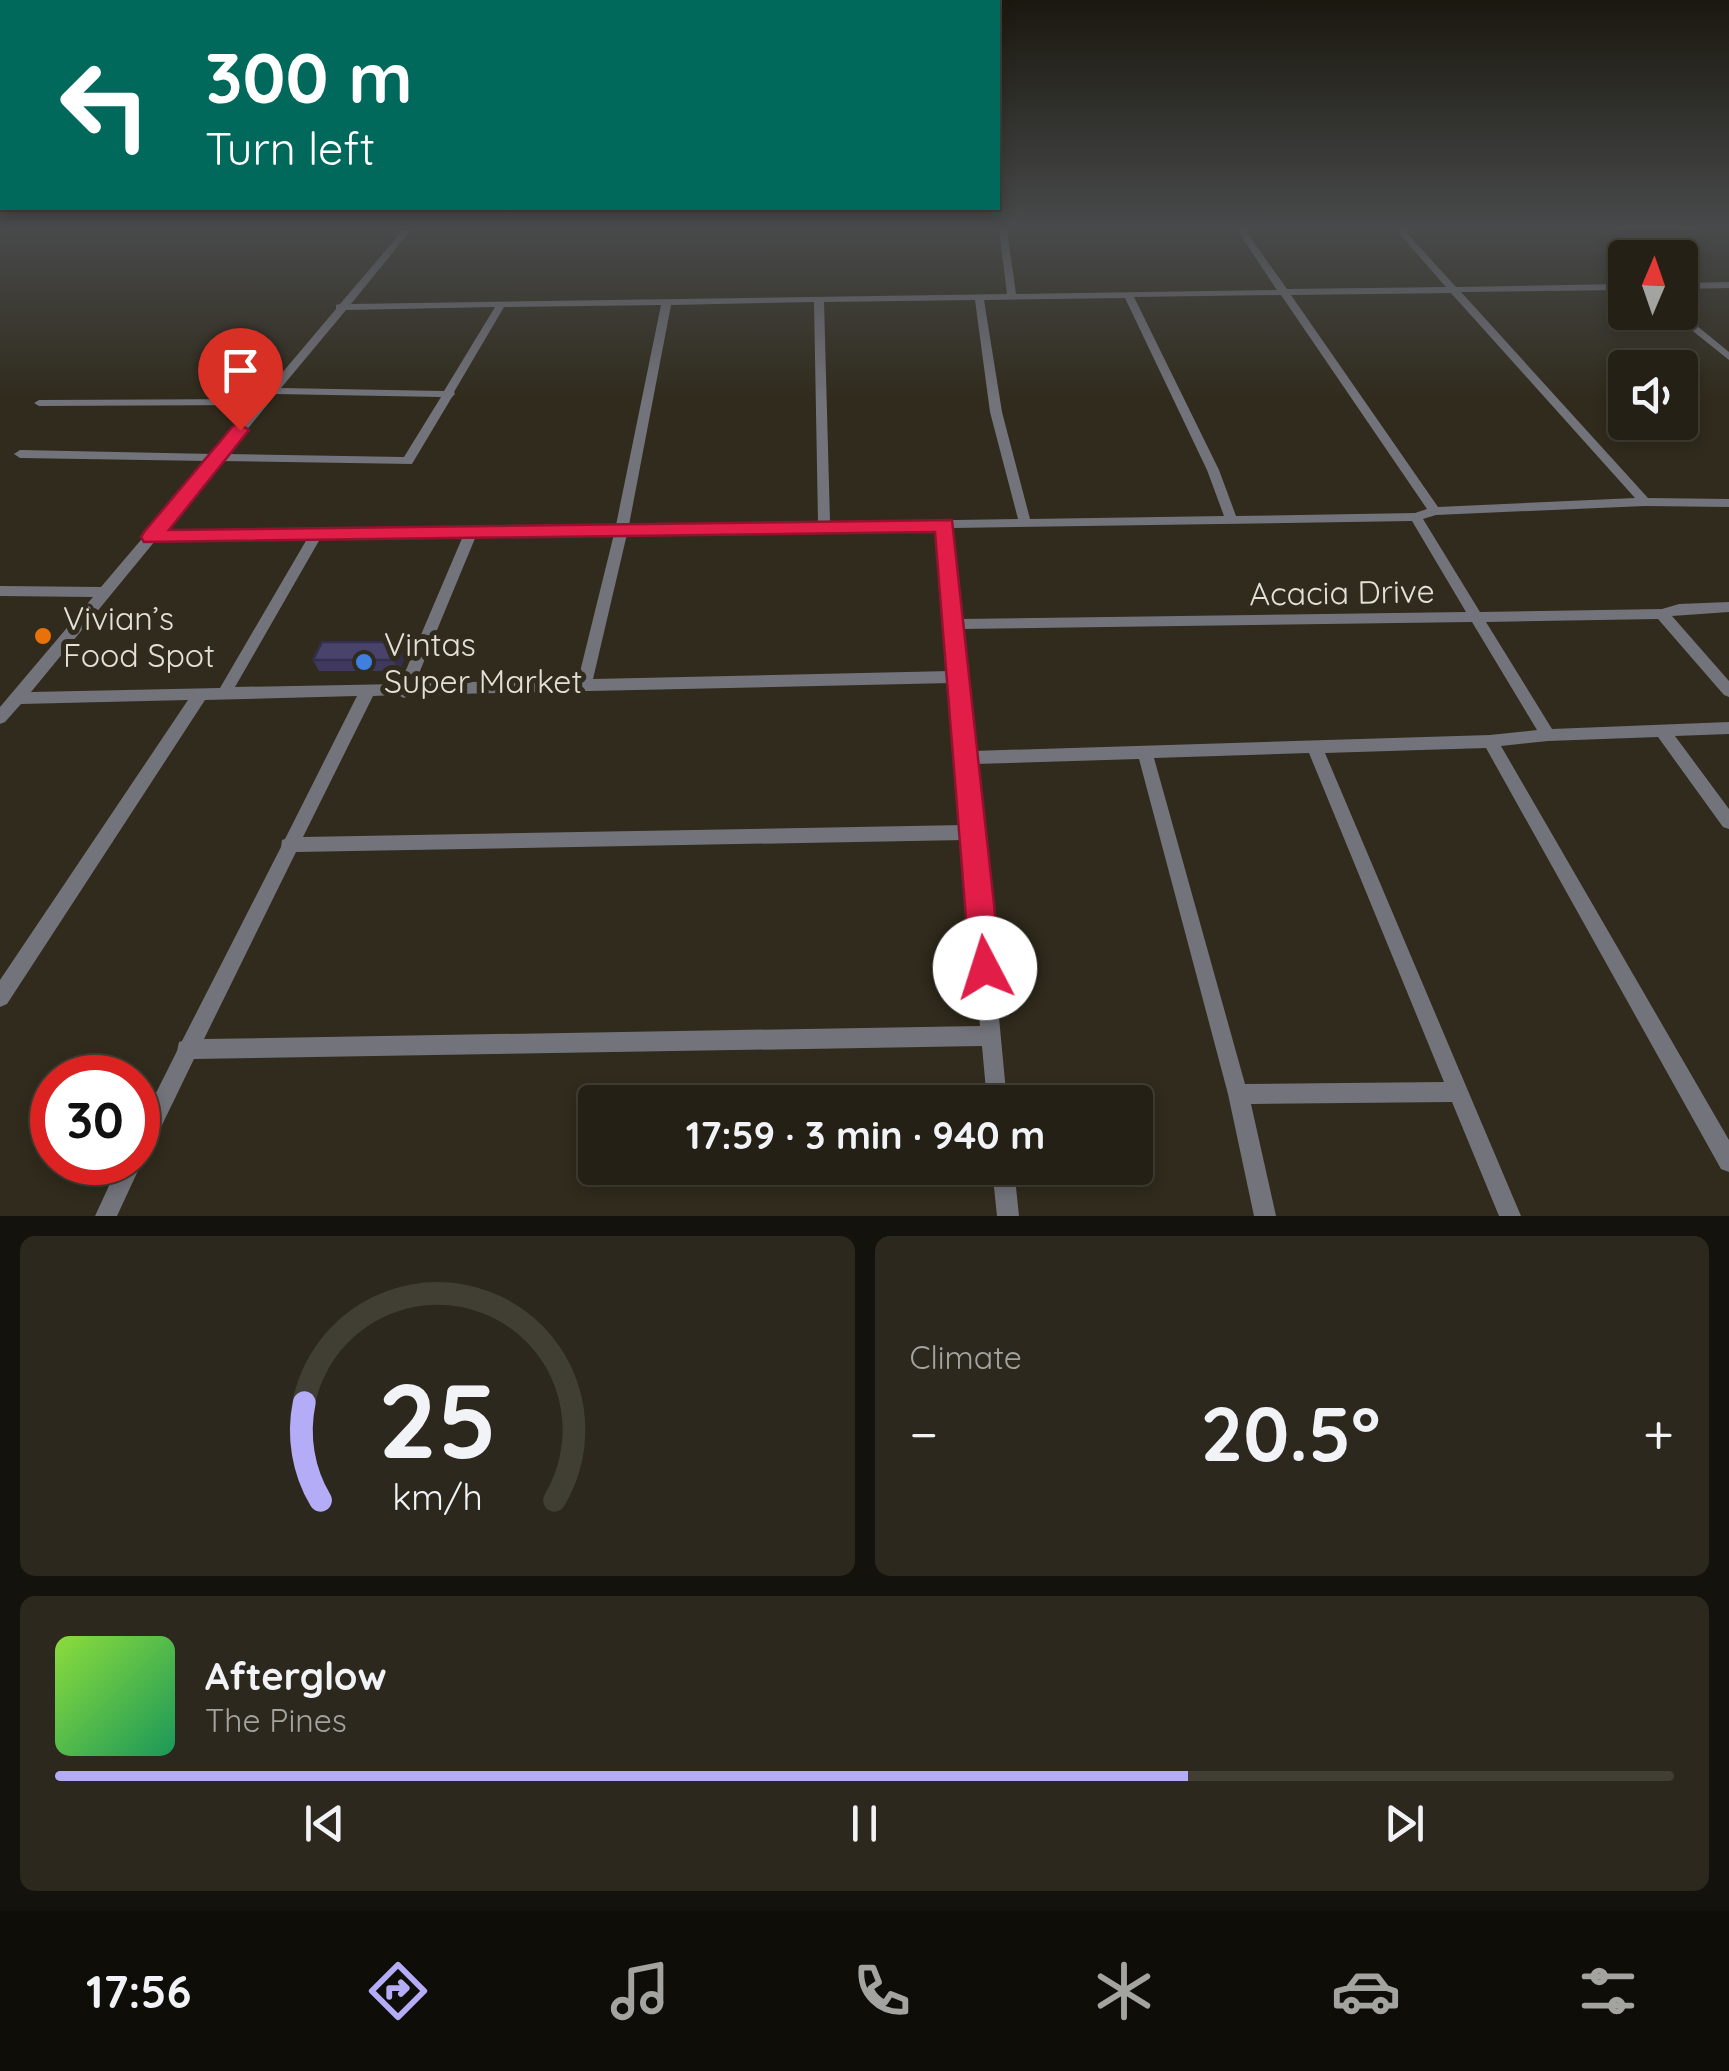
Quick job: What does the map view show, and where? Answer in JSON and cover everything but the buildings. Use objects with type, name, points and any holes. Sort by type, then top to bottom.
[{"type":"street","points":[[0,718],[357,287]]},
{"type":"street","points":[[1011,287],[1012,296]]},
{"type":"street","points":[[1282,287],[1435,511]]},
{"type":"street","points":[[1450,287],[1645,502]]},
{"type":"street","points":[[340,307],[1608,287]]},
{"type":"street","points":[[1128,294],[1206,454],[1231,518]]},
{"type":"street","points":[[979,297],[996,412],[1026,522]]},
{"type":"street","points":[[819,298],[824,525]]},
{"type":"street","points":[[584,687],[622,529],[668,302]]},
{"type":"street","points":[[20,454],[408,461],[502,304]]},
{"type":"street","points":[[1695,330],[1729,357]]},
{"type":"street","points":[[38,402],[450,394]]},
{"type":"street","points":[[151,537],[1416,517],[1435,511],[1645,502],[1729,503]]},
{"type":"street","points":[[1416,517],[1548,734]]},
{"type":"street","points":[[945,524],[995,1085]]},
{"type":"street","points":[[404,692],[470,534]]},
{"type":"street","points":[[223,695],[315,536]]},
{"type":"street","points":[[0,591],[105,592]]},
{"type":"street","name":"Acacia Drive","points":[[954,624],[1662,614],[1679,609],[1729,607]]},
{"type":"street","points":[[1662,614],[1729,690]]},
{"type":"street","points":[[16,698],[957,677]]},
{"type":"street","points":[[160,1104],[367,692]]},
{"type":"street","points":[[0,998],[200,696]]},
{"type":"street","points":[[967,758],[1490,741],[1548,734],[1729,728]]},
{"type":"street","points":[[1662,730],[1729,822]]},
{"type":"street","points":[[1490,741],[1729,1161]]},
{"type":"street","points":[[1314,746],[1510,1216]]},
{"type":"street","points":[[1145,753],[1238,1094],[1265,1216]]},
{"type":"street","points":[[288,845],[974,832]]},
{"type":"street","points":[[186,1049],[991,1036]]},
{"type":"street","points":[[1238,1094],[1458,1092]]},
{"type":"street","points":[[106,1216],[121,1185]]},
{"type":"street","points":[[1005,1185],[1008,1216]]},
{"type":"place","name":"Vivian’s Food Spot","points":[[43,636]]},
{"type":"place","name":"Vintas Super Market","points":[[364,662]]},
{"type":"route","points":[[240,430],[151,537],[945,524],[985,968]]}]
